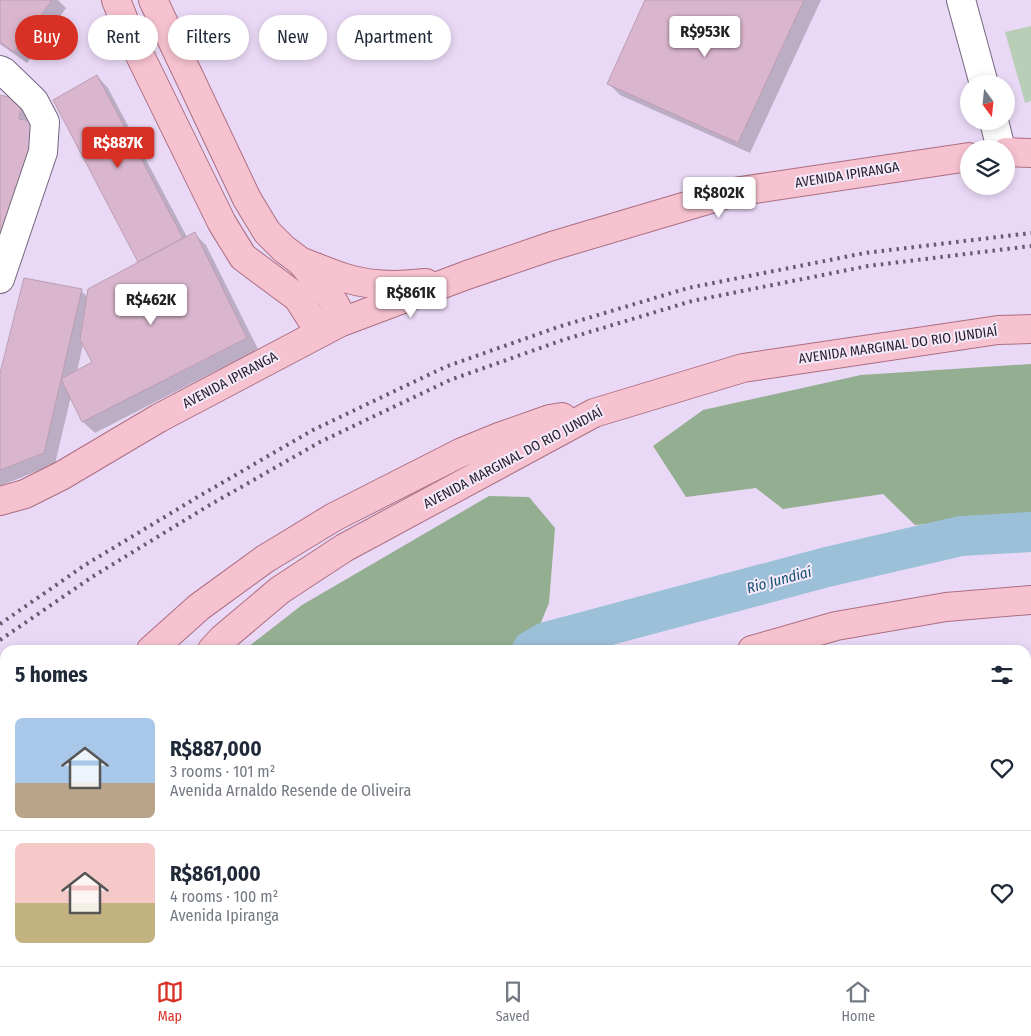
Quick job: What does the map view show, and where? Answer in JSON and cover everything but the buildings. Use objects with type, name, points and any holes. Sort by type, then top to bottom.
[{"type":"main road","points":[[116,0],[129,33],[222,223],[243,257],[298,298],[330,328],[337,308],[330,296],[300,261],[284,249],[267,232],[247,199],[153,0]]},
{"type":"main road","points":[[1015,152],[1031,153]]},
{"type":"main road","name":"AVENIDA IPIRANGA","points":[[0,501],[25,494],[61,476],[159,418],[330,328],[467,275],[552,246],[734,192],[960,158]]},
{"type":"main road","points":[[200,178],[228,160]]},
{"type":"main road","name":"AVENIDA IPIRANGA","points":[[300,261],[346,279],[372,283],[414,284],[467,275]]},
{"type":"main road","name":"AVENIDA MARGINAL DO RIO JUNDIAÍ","points":[[217,645],[280,590],[344,548],[594,413],[743,368],[998,330],[1031,329]]},
{"type":"main road","points":[[157,645],[213,596],[265,559],[334,517],[460,453],[499,437],[550,419],[594,413]]},
{"type":"main road","points":[[770,645],[845,624],[946,607],[1031,600]]},
{"type":"street","points":[[961,0],[982,75]]},
{"type":"street","points":[[0,70],[34,101],[45,122],[43,152],[2,264]]},
{"type":"green space","points":[[1031,26],[1031,101],[1025,103],[1005,32]]},
{"type":"green space","points":[[1031,364],[1031,515],[915,525],[883,494],[783,509],[756,488],[686,497],[653,446],[703,410],[861,375]]},
{"type":"green space","points":[[489,496],[529,497],[555,528],[549,603],[535,637],[513,645],[250,645],[302,605]]},
{"type":"waterway","name":"Rio Jundiaí","points":[[541,645],[546,642],[827,567],[961,536],[1031,532]]},
{"type":"railway","points":[[0,624],[85,565],[313,430],[445,367],[558,327],[688,288],[865,253],[1031,233]]},
{"type":"railway","points":[[0,640],[92,577],[208,506],[320,442],[450,380],[563,340],[692,301],[868,266],[1031,246]]}]
